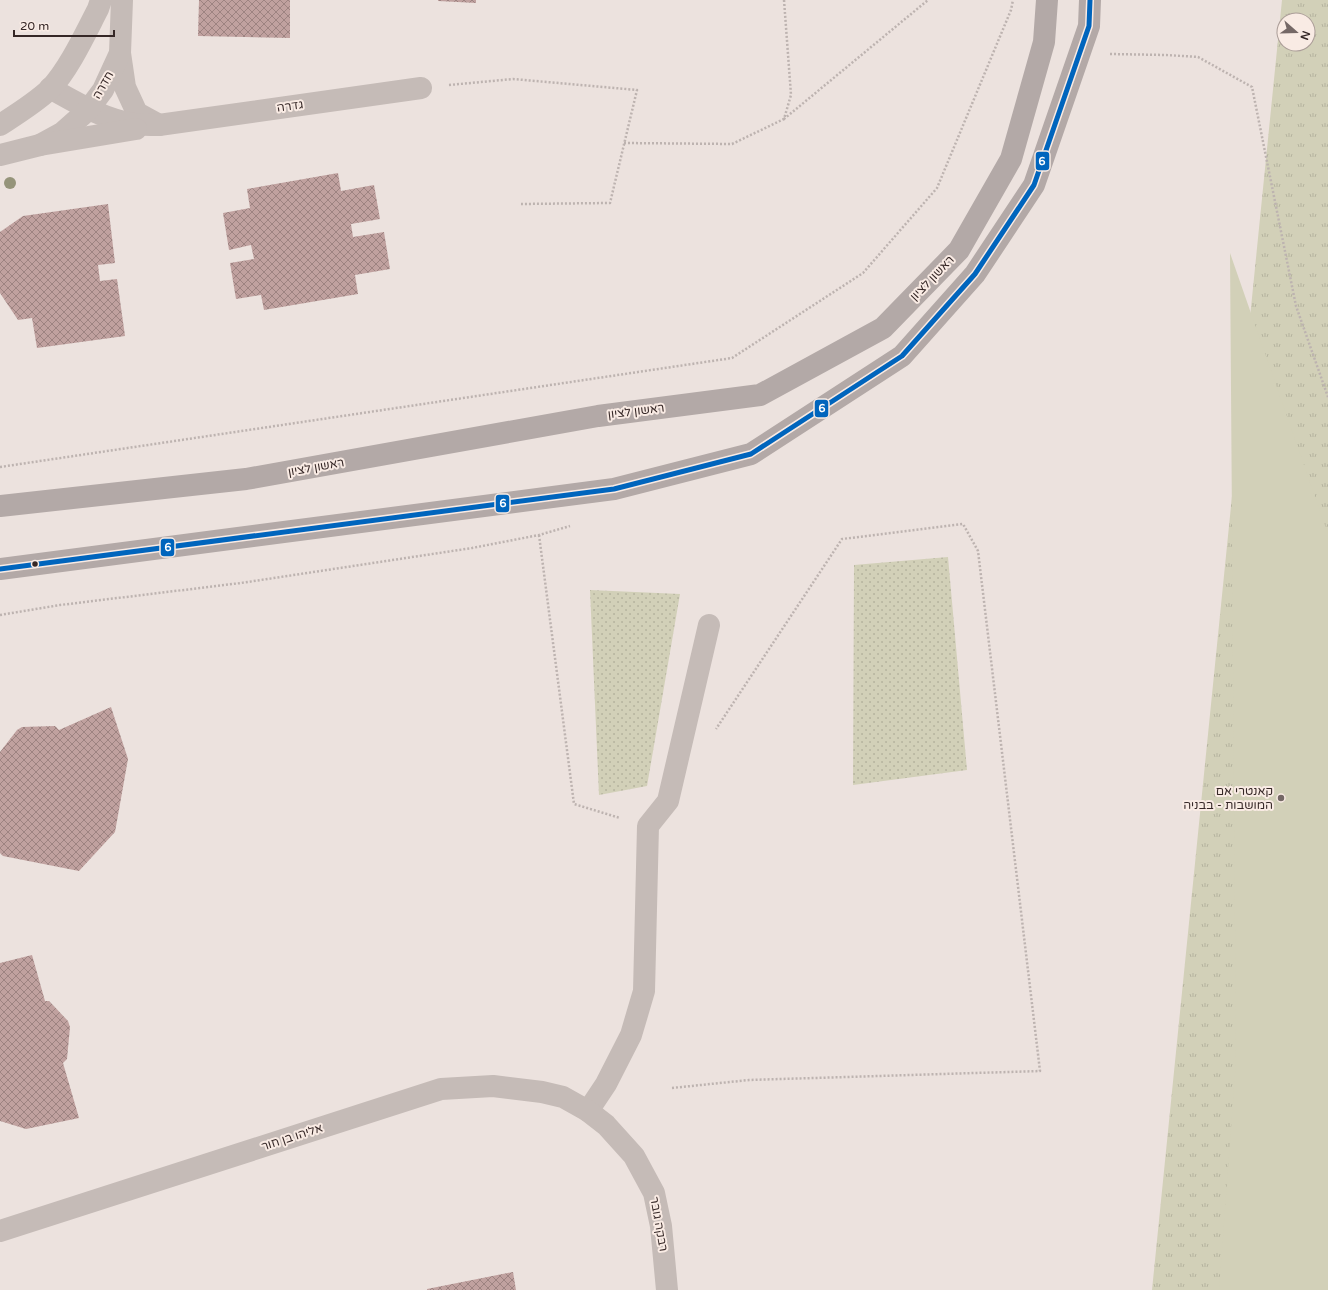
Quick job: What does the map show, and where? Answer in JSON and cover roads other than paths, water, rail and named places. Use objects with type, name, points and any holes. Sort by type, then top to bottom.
[{"type":"main road","name":"ראשון לציון","points":[[0,506],[246,479],[598,416],[760,395],[882,328],[959,250],[1011,159],[1044,42],[1047,0]]},
{"type":"main road","points":[[0,569],[614,489],[751,454],[902,356],[975,274],[1034,185],[1089,26],[1090,0]]},
{"type":"street","points":[[0,125],[27,107],[50,88],[69,63],[98,9],[101,0]]},
{"type":"street","name":"חדרה","points":[[40,145],[62,133],[88,110],[103,90],[120,53],[122,0]]},
{"type":"street","points":[[120,53],[125,87],[138,112],[159,125]]},
{"type":"street","name":"גדרה","points":[[50,88],[88,110],[114,120],[135,124],[159,125]]},
{"type":"street","name":"גדרה","points":[[0,155],[40,145],[159,125],[421,88]]},
{"type":"street","points":[[588,1111],[606,1084],[631,1035],[644,991],[648,826],[668,801],[709,625]]},
{"type":"street","name":"אליהו בן חור","points":[[0,1232],[441,1089],[493,1086],[542,1092],[562,1097],[588,1111]]},
{"type":"street","name":"רבקה גובר","points":[[588,1111],[606,1125],[634,1156],[654,1193],[661,1226],[667,1290]]},
{"type":"place","name":"קאנטרי אם המושבות - בבניה","points":[[1281,798]]}]
